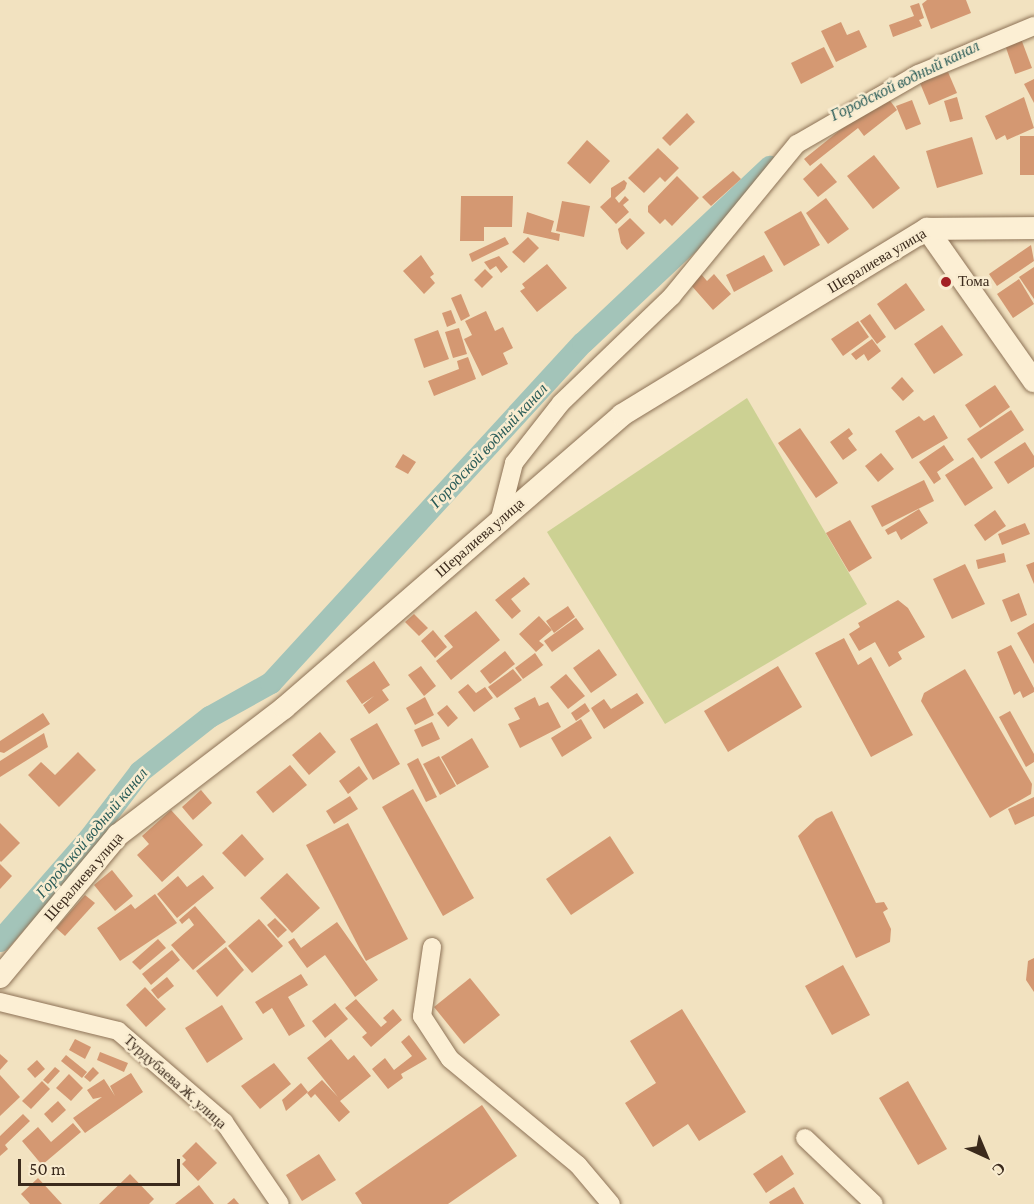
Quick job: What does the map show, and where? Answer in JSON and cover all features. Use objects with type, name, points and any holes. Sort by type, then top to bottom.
[{"type":"street","points":[[499,522],[514,464],[548,420],[672,297],[797,144],[918,74],[1034,26]]},
{"type":"street","name":"Шералиева улица","points":[[0,977],[118,835],[284,708],[622,415],[927,229],[1034,228]]},
{"type":"street","points":[[927,229],[1034,381]]},
{"type":"street","points":[[432,947],[422,1016],[450,1059],[578,1165],[611,1204]]},
{"type":"street","name":"Турдубаева Ж. улица","points":[[0,1002],[118,1030],[224,1122],[280,1204]]},
{"type":"street","points":[[805,1138],[874,1204]]},
{"type":"green space","points":[[747,398],[867,604],[665,724],[547,532]]},
{"type":"building","points":[[927,0],[966,0],[971,13],[931,29],[922,4]]},
{"type":"building","points":[[919,3],[924,18],[919,20],[922,26],[893,37],[889,25],[914,16],[910,6]]},
{"type":"building","points":[[841,22],[847,35],[859,30],[867,47],[836,62],[821,31]]},
{"type":"building","points":[[1020,36],[1032,68],[1015,74],[1004,42]]},
{"type":"building","points":[[824,47],[834,67],[801,84],[791,63]]},
{"type":"building","points":[[948,72],[957,93],[929,105],[920,83]]},
{"type":"building","points":[[1034,79],[1034,103],[1024,84]]},
{"type":"building","points":[[885,94],[897,110],[864,136],[858,128],[810,166],[804,159]]},
{"type":"building","points":[[957,97],[963,119],[950,122],[944,101]]},
{"type":"building","points":[[1024,97],[1034,128],[1007,140],[1005,135],[996,140],[985,116]]},
{"type":"building","points":[[912,100],[921,124],[906,130],[896,106]]},
{"type":"building","points":[[687,113],[695,122],[670,146],[662,138]]},
{"type":"building","points":[[1020,136],[1034,136],[1034,175],[1020,175]]},
{"type":"building","points":[[972,137],[983,174],[937,188],[926,151]]},
{"type":"building","points":[[587,140],[610,161],[590,184],[567,163]]},
{"type":"building","points":[[658,148],[679,168],[665,182],[660,177],[644,193],[628,178]]},
{"type":"building","points":[[874,155],[900,188],[873,209],[847,176]]},
{"type":"building","points":[[821,163],[837,182],[818,197],[803,179]]},
{"type":"building","points":[[733,171],[741,179],[711,206],[702,197]]},
{"type":"building","points":[[677,176],[699,198],[672,226],[665,219],[660,224],[648,212],[648,206]]},
{"type":"building","points":[[624,180],[627,183],[625,189],[615,198],[619,203],[625,196],[629,200],[623,205],[629,212],[616,224],[600,207],[611,197],[611,188]]},
{"type":"building","points":[[461,196],[513,196],[512,227],[484,227],[484,241],[460,241]]},
{"type":"building","points":[[826,198],[849,229],[828,244],[806,213]]},
{"type":"building","points":[[562,201],[590,206],[584,237],[556,231]]},
{"type":"building","points":[[801,211],[820,245],[784,266],[764,232]]},
{"type":"building","points":[[527,212],[554,221],[551,232],[560,234],[559,241],[523,233]]},
{"type":"building","points":[[630,218],[645,233],[627,250],[621,243],[618,229]]},
{"type":"building","points":[[505,237],[509,244],[472,262],[469,254]]},
{"type":"building","points":[[528,237],[539,248],[524,263],[512,252]]},
{"type":"building","points":[[1031,245],[1034,261],[997,286],[989,274]]},
{"type":"building","points":[[421,255],[434,274],[430,277],[435,283],[424,294],[403,271]]},
{"type":"building","points":[[764,255],[773,271],[734,292],[726,275]]},
{"type":"building","points":[[499,256],[508,267],[501,273],[496,266],[490,270],[484,262]]},
{"type":"building","points":[[547,264],[567,288],[537,312],[520,291],[525,288],[522,284]]},
{"type":"building","points":[[1034,267],[1034,299],[1019,277]]},
{"type":"building","points":[[485,269],[493,277],[482,288],[474,280]]},
{"type":"building","points":[[701,274],[707,281],[714,274],[731,294],[713,310],[690,284]]},
{"type":"building","points":[[1019,279],[1034,304],[1013,318],[997,294]]},
{"type":"building","points":[[906,283],[925,310],[895,330],[877,304]]},
{"type":"building","points":[[461,294],[470,316],[461,321],[451,298]]},
{"type":"building","points":[[451,310],[456,323],[447,327],[442,313]]},
{"type":"building","points":[[486,311],[495,331],[503,327],[513,348],[503,353],[508,364],[482,376],[464,339],[472,335],[465,321]]},
{"type":"building","points":[[870,314],[886,337],[877,344],[860,321]]},
{"type":"building","points":[[858,321],[869,337],[843,356],[831,339]]},
{"type":"building","points":[[942,325],[963,355],[934,374],[914,344]]},
{"type":"building","points":[[459,328],[467,354],[453,358],[445,332]]},
{"type":"building","points":[[438,330],[449,359],[424,368],[414,339]]},
{"type":"building","points":[[872,339],[881,351],[868,361],[864,354],[856,360],[851,354]]},
{"type":"building","points":[[468,357],[476,379],[434,396],[428,381],[459,369],[457,361]]},
{"type":"building","points":[[902,377],[914,391],[903,401],[891,388]]},
{"type":"building","points":[[995,385],[1010,407],[980,428],[965,405]]},
{"type":"building","points":[[1011,410],[1024,430],[981,459],[967,439]]},
{"type":"building","points":[[934,415],[948,438],[912,459],[895,431],[919,416],[924,421]]},
{"type":"building","points":[[800,428],[838,483],[816,498],[778,443]]},
{"type":"building","points":[[849,428],[853,434],[848,438],[857,450],[843,460],[830,442]]},
{"type":"building","points":[[1025,442],[1034,456],[1034,467],[1008,484],[994,462]]},
{"type":"building","points":[[944,445],[954,460],[937,472],[941,479],[934,484],[919,462]]},
{"type":"building","points":[[881,453],[894,469],[878,482],[865,466]]},
{"type":"building","points":[[403,454],[416,462],[408,474],[395,467]]},
{"type":"building","points":[[973,457],[993,488],[965,506],[945,475]]},
{"type":"building","points":[[924,480],[934,501],[882,527],[871,506]]},
{"type":"building","points":[[919,509],[928,523],[901,540],[896,531],[888,535],[885,530]]},
{"type":"building","points":[[995,510],[1006,526],[985,541],[974,525]]},
{"type":"building","points":[[850,520],[872,558],[849,572],[826,533]]},
{"type":"building","points":[[1025,523],[1030,534],[1002,545],[998,534]]},
{"type":"building","points":[[1004,553],[1006,562],[978,569],[976,560]]},
{"type":"building","points":[[1034,562],[1034,584],[1026,565]]},
{"type":"building","points":[[965,564],[985,604],[952,619],[933,579]]},
{"type":"building","points":[[524,577],[530,584],[511,599],[521,611],[512,619],[495,600]]},
{"type":"building","points":[[1019,593],[1027,615],[1011,622],[1002,600]]},
{"type":"building","points":[[898,600],[908,608],[925,637],[898,652],[902,659],[889,667],[875,642],[859,651],[849,634],[860,627],[858,623]]},
{"type":"building","points":[[568,606],[575,617],[554,633],[546,621]]},
{"type":"building","points":[[476,611],[500,640],[451,680],[436,661],[453,647],[444,636]]},
{"type":"building","points":[[414,614],[428,628],[419,636],[405,622]]},
{"type":"building","points":[[539,616],[552,630],[539,641],[544,645],[536,652],[519,634]]},
{"type":"building","points":[[576,618],[584,629],[552,652],[544,641]]},
{"type":"building","points":[[1034,623],[1034,664],[1017,633]]},
{"type":"building","points":[[433,630],[447,647],[435,658],[421,641]]},
{"type":"building","points":[[844,638],[858,665],[871,657],[913,735],[871,757],[815,653]]},
{"type":"building","points":[[1011,645],[1034,688],[1034,692],[1023,698],[1020,691],[1014,695],[997,652]]},
{"type":"building","points":[[599,649],[617,675],[591,693],[573,668]]},
{"type":"building","points":[[505,651],[515,664],[490,684],[480,671]]},
{"type":"building","points":[[535,653],[543,665],[523,679],[515,668]]},
{"type":"building","points":[[374,661],[390,685],[382,690],[389,700],[369,714],[363,705],[374,696],[362,704],[346,681]]},
{"type":"building","points":[[421,666],[436,686],[424,696],[408,675]]},
{"type":"building","points":[[778,666],[802,707],[728,752],[704,711]]},
{"type":"building","points":[[513,669],[522,680],[497,698],[488,687]]},
{"type":"building","points":[[965,669],[1032,784],[1031,794],[990,818],[921,701],[924,693]]},
{"type":"building","points":[[566,674],[585,696],[568,709],[550,687]]},
{"type":"building","points":[[468,684],[476,693],[485,687],[493,698],[474,712],[458,692]]},
{"type":"building","points":[[637,693],[644,703],[604,729],[591,708],[604,699],[611,709]]},
{"type":"building","points":[[425,697],[434,715],[415,725],[406,708]]},
{"type":"building","points":[[535,697],[539,706],[548,702],[561,727],[520,748],[508,724],[520,719],[514,708]]},
{"type":"building","points":[[585,703],[590,711],[576,721],[571,713]]},
{"type":"building","points":[[447,705],[458,718],[448,727],[437,713]]},
{"type":"building","points":[[1010,711],[1034,754],[1034,762],[1026,767],[999,717]]},
{"type":"building","points":[[43,713],[50,724],[4,753],[0,752],[0,741]]},
{"type":"building","points":[[581,719],[592,738],[562,757],[551,738]]},
{"type":"building","points":[[432,722],[440,739],[422,747],[414,730]]},
{"type":"building","points":[[377,723],[400,764],[373,780],[350,739]]},
{"type":"building","points":[[320,732],[336,752],[309,775],[292,755]]},
{"type":"building","points":[[44,733],[48,747],[0,777],[0,761]]},
{"type":"building","points":[[472,738],[489,767],[457,785],[441,757]]},
{"type":"building","points":[[78,752],[96,770],[59,807],[28,775],[41,762],[55,775]]},
{"type":"building","points":[[439,756],[456,786],[440,795],[423,764]]},
{"type":"building","points":[[418,758],[437,797],[426,802],[407,764]]},
{"type":"building","points":[[290,765],[307,785],[273,813],[256,792]]},
{"type":"building","points":[[359,766],[368,779],[348,794],[339,781]]},
{"type":"building","points":[[413,789],[474,898],[443,916],[382,807]]},
{"type":"building","points":[[201,790],[212,803],[193,820],[182,807]]},
{"type":"building","points":[[350,796],[358,809],[334,824],[326,811]]},
{"type":"building","points":[[1034,797],[1034,816],[1015,825],[1008,809]]},
{"type":"building","points":[[171,810],[203,845],[162,882],[137,855],[149,844],[142,836]]},
{"type":"building","points":[[832,811],[876,903],[884,902],[888,909],[883,912],[891,929],[890,942],[856,958],[798,836],[816,819]]},
{"type":"building","points":[[0,823],[20,843],[1,862],[0,861]]},
{"type":"building","points":[[348,823],[408,939],[366,961],[306,845]]},
{"type":"building","points":[[242,834],[264,859],[245,877],[222,853]]},
{"type":"building","points":[[610,836],[634,873],[571,915],[546,879]]},
{"type":"building","points":[[0,864],[12,876],[0,889]]},
{"type":"building","points":[[112,870],[133,896],[115,911],[94,885]]},
{"type":"building","points":[[287,873],[320,908],[292,933],[260,898]]},
{"type":"building","points":[[203,875],[214,888],[177,918],[157,894],[178,876],[187,887]]},
{"type":"building","points":[[155,894],[177,923],[120,961],[97,928],[131,904],[135,909]]},
{"type":"building","points":[[85,895],[95,903],[65,936],[56,928]]},
{"type":"building","points":[[195,906],[226,942],[193,970],[171,945],[194,925],[189,918],[182,924],[179,920]]},
{"type":"building","points":[[275,918],[287,930],[278,938],[267,925]]},
{"type":"building","points":[[259,919],[283,946],[252,973],[228,946]]},
{"type":"building","points":[[337,922],[378,980],[355,997],[325,955],[307,968],[288,942],[294,938],[301,948]]},
{"type":"building","points":[[158,939],[166,948],[140,970],[132,962]]},
{"type":"building","points":[[226,947],[244,970],[217,997],[196,971]]},
{"type":"building","points":[[172,950],[180,960],[151,985],[142,974]]},
{"type":"building","points":[[1034,958],[1034,992],[1026,980],[1028,961]]},
{"type":"building","points":[[843,965],[870,1015],[832,1035],[805,986]]},
{"type":"building","points":[[301,974],[308,985],[288,997],[305,1026],[289,1036],[272,1008],[263,1014],[255,1002]]},
{"type":"building","points":[[167,977],[174,986],[158,999],[151,990]]},
{"type":"building","points":[[470,978],[500,1015],[464,1044],[434,1007]]},
{"type":"building","points":[[145,987],[166,1009],[146,1027],[126,1005]]},
{"type":"building","points":[[356,999],[381,1027],[387,1022],[383,1018],[393,1009],[402,1020],[371,1047],[362,1037],[367,1033],[345,1008]]},
{"type":"building","points":[[335,1003],[348,1019],[325,1038],[312,1021]]},
{"type":"building","points":[[222,1005],[243,1039],[207,1063],[185,1028]]},
{"type":"building","points":[[682,1009],[746,1112],[699,1141],[688,1124],[653,1147],[625,1103],[656,1083],[630,1041]]},
{"type":"building","points":[[409,1035],[427,1059],[401,1074],[403,1078],[388,1089],[372,1069],[385,1058],[394,1070],[412,1056],[401,1042]]},
{"type":"building","points":[[75,1039],[91,1047],[85,1059],[69,1050]]},
{"type":"building","points":[[331,1039],[348,1060],[354,1055],[371,1076],[340,1101],[350,1112],[339,1122],[315,1094],[311,1098],[307,1093],[322,1080],[338,1097],[307,1058]]},
{"type":"building","points":[[100,1052],[128,1063],[124,1072],[97,1060]]},
{"type":"building","points":[[0,1054],[8,1061],[0,1070]]},
{"type":"building","points":[[66,1055],[87,1072],[82,1078],[61,1061]]},
{"type":"building","points":[[37,1060],[45,1069],[35,1078],[27,1069]]},
{"type":"building","points":[[274,1063],[291,1084],[260,1109],[241,1086]]},
{"type":"building","points":[[55,1067],[60,1071],[48,1084],[43,1080]]},
{"type":"building","points":[[93,1067],[99,1073],[90,1082],[84,1077]]},
{"type":"building","points":[[131,1073],[143,1092],[85,1133],[73,1118],[102,1097],[93,1099],[87,1090],[104,1079],[115,1096],[110,1086]]},
{"type":"building","points":[[69,1074],[83,1088],[71,1101],[56,1088]]},
{"type":"building","points":[[0,1075],[20,1097],[0,1116]]},
{"type":"building","points":[[42,1081],[50,1089],[31,1109],[22,1101]]},
{"type":"building","points":[[908,1081],[947,1149],[918,1165],[879,1098]]},
{"type":"building","points":[[301,1083],[308,1092],[286,1111],[282,1100]]},
{"type":"building","points":[[58,1101],[66,1110],[52,1123],[44,1114]]},
{"type":"building","points":[[482,1105],[517,1156],[448,1204],[362,1204],[355,1193]]},
{"type":"building","points":[[23,1114],[30,1121],[5,1145],[8,1149],[0,1156],[0,1136]]},
{"type":"building","points":[[73,1123],[81,1132],[42,1165],[22,1141],[38,1127],[51,1142]]},
{"type":"building","points":[[196,1142],[217,1163],[198,1181],[182,1164],[186,1160],[182,1156]]},
{"type":"building","points":[[319,1154],[336,1180],[302,1201],[286,1175]]},
{"type":"building","points":[[782,1155],[794,1174],[766,1193],[753,1174]]},
{"type":"building","points":[[130,1174],[154,1199],[149,1204],[99,1204]]},
{"type":"building","points":[[38,1178],[62,1204],[30,1204],[21,1194]]},
{"type":"building","points":[[199,1185],[214,1204],[175,1204]]},
{"type":"building","points":[[794,1187],[804,1204],[770,1204],[769,1202]]},
{"type":"building","points":[[234,1198],[239,1204],[227,1204]]},
{"type":"waterway","name":"Городской водный канал","points":[[0,941],[89,839],[140,772],[210,717],[271,683],[583,343],[770,167]]},
{"type":"place","name":"Тома","points":[[946,282]]}]
